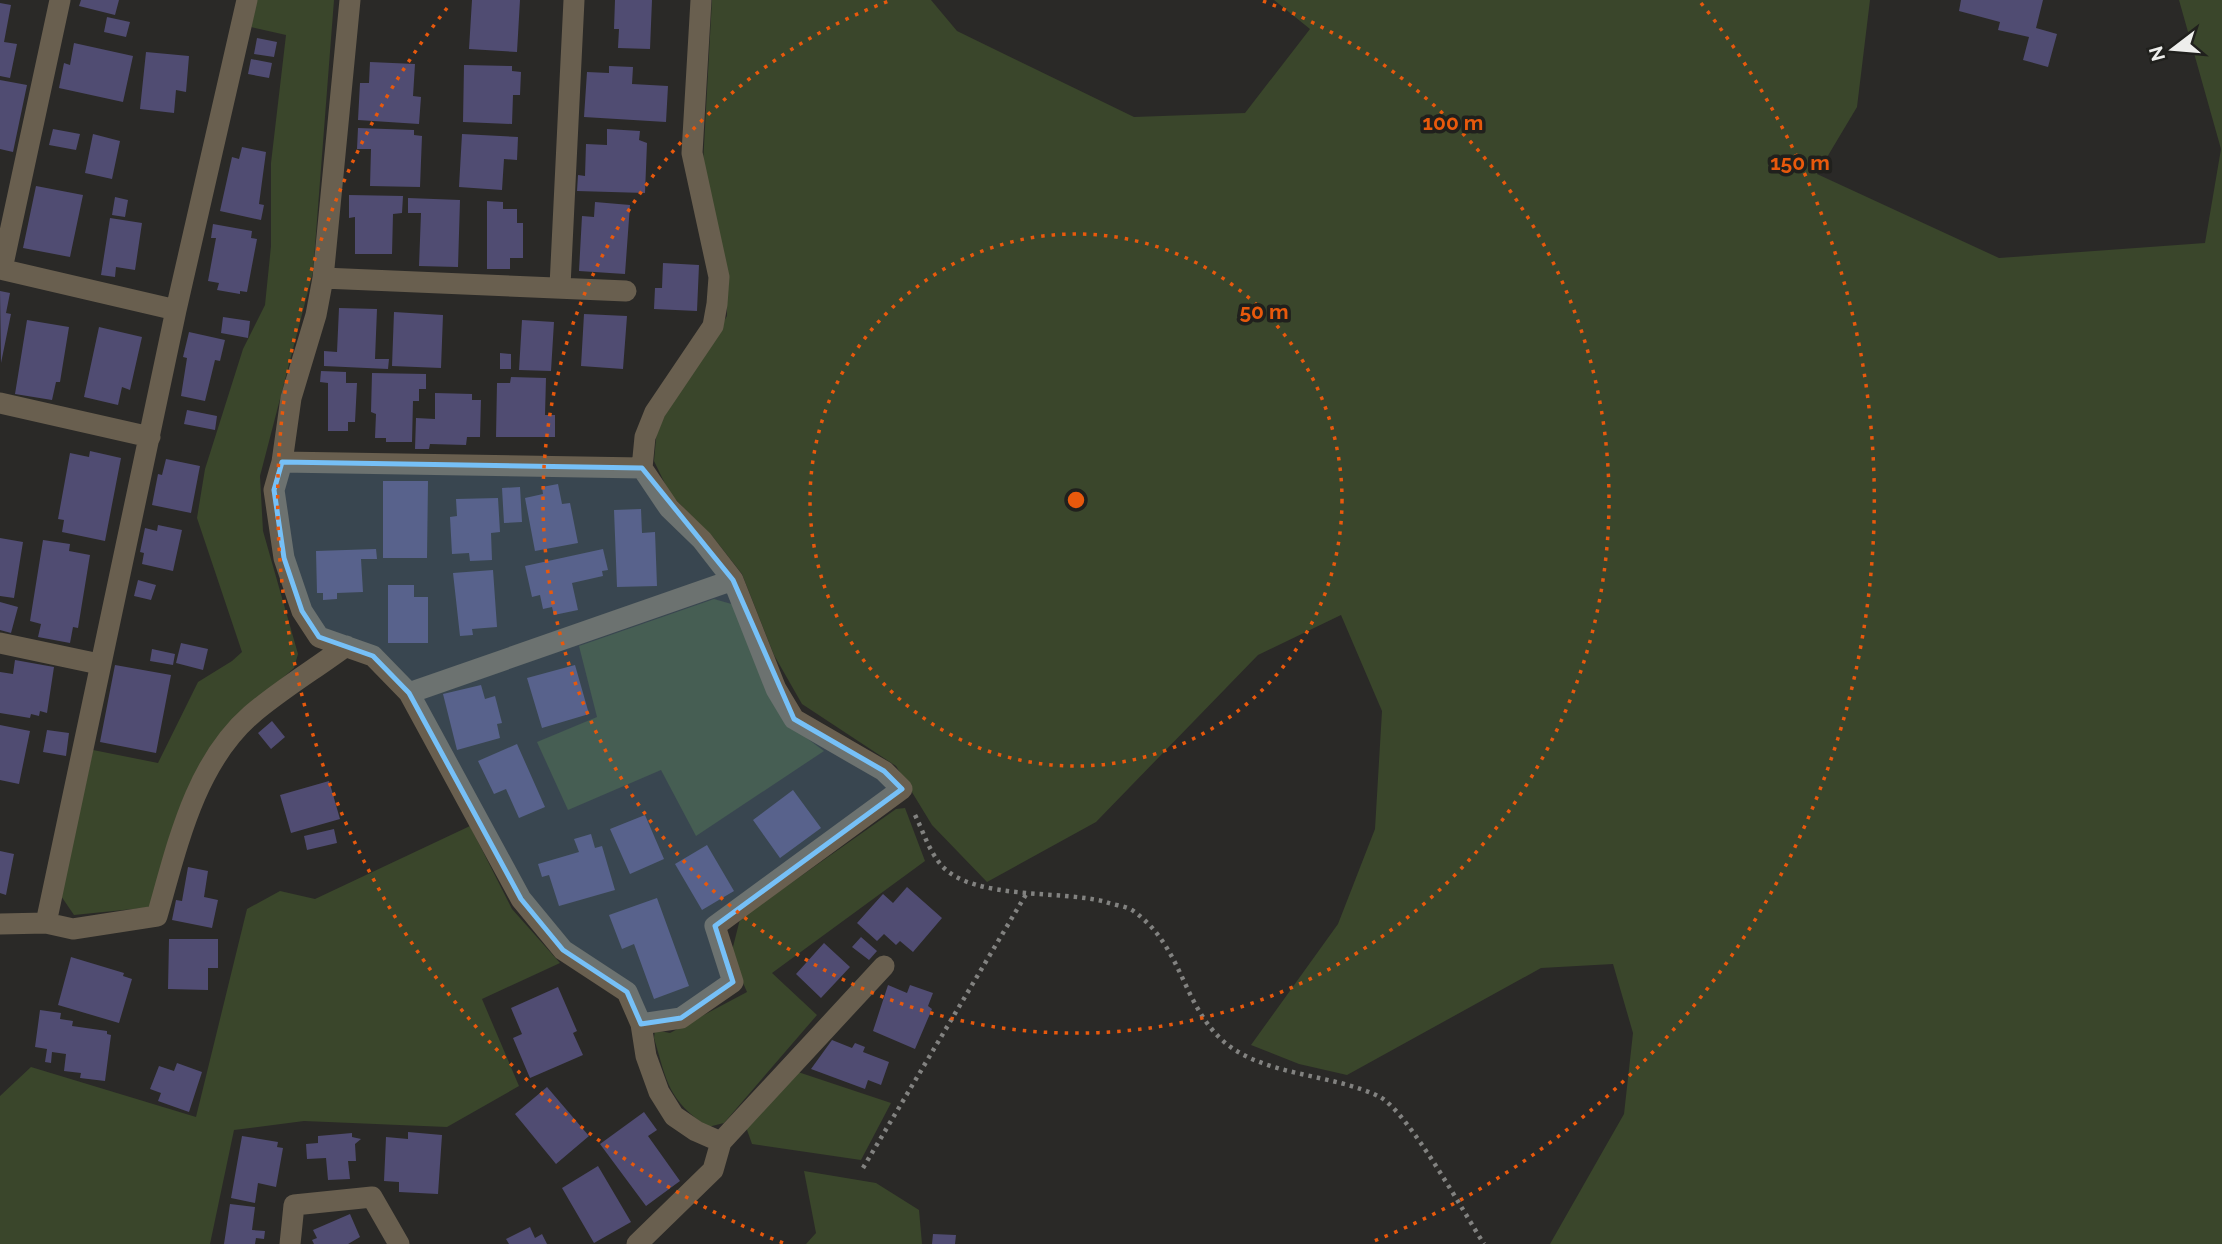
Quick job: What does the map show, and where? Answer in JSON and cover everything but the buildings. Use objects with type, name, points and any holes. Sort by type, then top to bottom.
[{"type":"street","points":[[60,0],[1,269],[176,310]]},
{"type":"street","points":[[46,923],[176,310],[247,0]]},
{"type":"street","points":[[350,0],[323,278],[316,315],[291,398],[282,462],[274,490],[284,558],[302,611],[319,637],[373,656],[409,693],[521,900],[563,950],[627,992],[641,1024],[646,1056],[659,1092],[674,1116],[696,1131],[721,1142]]},
{"type":"street","points":[[560,286],[574,0]]},
{"type":"street","points":[[641,1024],[681,1018],[733,982],[715,926],[902,789],[884,772],[794,719],[776,689],[733,580],[702,540],[668,508],[642,468],[645,437],[655,412],[713,326],[717,304],[719,277],[692,153],[701,0]]},
{"type":"street","points":[[323,278],[560,286],[626,291]]},
{"type":"street","points":[[0,403],[150,437]]},
{"type":"street","points":[[282,462],[642,468]]},
{"type":"street","points":[[409,693],[733,580]]},
{"type":"street","points":[[0,643],[99,664]]},
{"type":"street","points":[[0,924],[46,923],[73,929],[157,916],[184,826],[215,757],[250,716],[346,646]]},
{"type":"street","points":[[637,1244],[713,1170],[721,1142],[884,966]]},
{"type":"street","points":[[290,1244],[293,1205],[372,1197],[399,1244]]},
{"type":"path","points":[[902,789],[931,851],[944,868],[962,879],[998,890],[1084,896],[1131,909],[1171,950],[1199,1013],[1222,1041],[1255,1060],[1381,1098],[1415,1135],[1484,1244]]},
{"type":"path","points":[[863,1168],[1028,891]]},
{"type":"highlighted area","points":[[282,462],[642,468],[733,580],[794,719],[884,771],[902,789],[715,926],[733,982],[681,1018],[641,1024],[627,992],[563,950],[521,899],[409,693],[373,656],[319,637],[302,611],[284,558],[274,490]]},
{"type":"green space","points":[[257,0],[334,0],[313,272],[260,476],[263,531],[298,654],[294,668],[239,716],[153,907],[74,915],[61,896],[93,750],[158,763],[198,682],[242,652],[197,518],[205,469],[243,349],[265,305],[271,246],[271,163],[286,35],[251,27]]},
{"type":"green space","points":[[712,0],[931,0],[957,31],[1134,117],[1245,113],[1310,29],[1274,0],[1870,0],[1857,107],[1817,174],[1999,258],[2205,243],[2221,149],[2179,0],[2222,0],[2222,1244],[1550,1244],[1624,1114],[1633,1033],[1613,964],[1541,968],[1347,1075],[1299,1064],[1251,1045],[1338,924],[1375,829],[1382,711],[1341,615],[1258,655],[1096,822],[987,882],[932,825],[896,766],[802,704],[774,655],[742,574],[713,537],[670,494],[654,461],[657,428],[727,316],[727,279],[703,164]]},
{"type":"green space","points":[[714,599],[735,605],[792,727],[824,751],[696,836],[661,770],[568,810],[537,742],[597,717],[579,646]]},
{"type":"green space","points":[[905,808],[925,861],[772,973],[817,1015],[724,1123],[708,1127],[685,1108],[671,1089],[654,1038],[655,1030],[670,1033],[747,992],[731,955],[740,919],[896,809]]},
{"type":"green space","points":[[470,826],[512,909],[560,963],[482,999],[519,1086],[447,1127],[304,1121],[234,1130],[210,1244],[0,1244],[0,1096],[31,1067],[196,1117],[247,909],[280,891],[315,899]]},
{"type":"green space","points":[[798,1072],[891,1103],[861,1160],[752,1144],[746,1127]]},
{"type":"green space","points":[[804,1171],[876,1183],[919,1210],[922,1244],[806,1244],[816,1233]]}]
